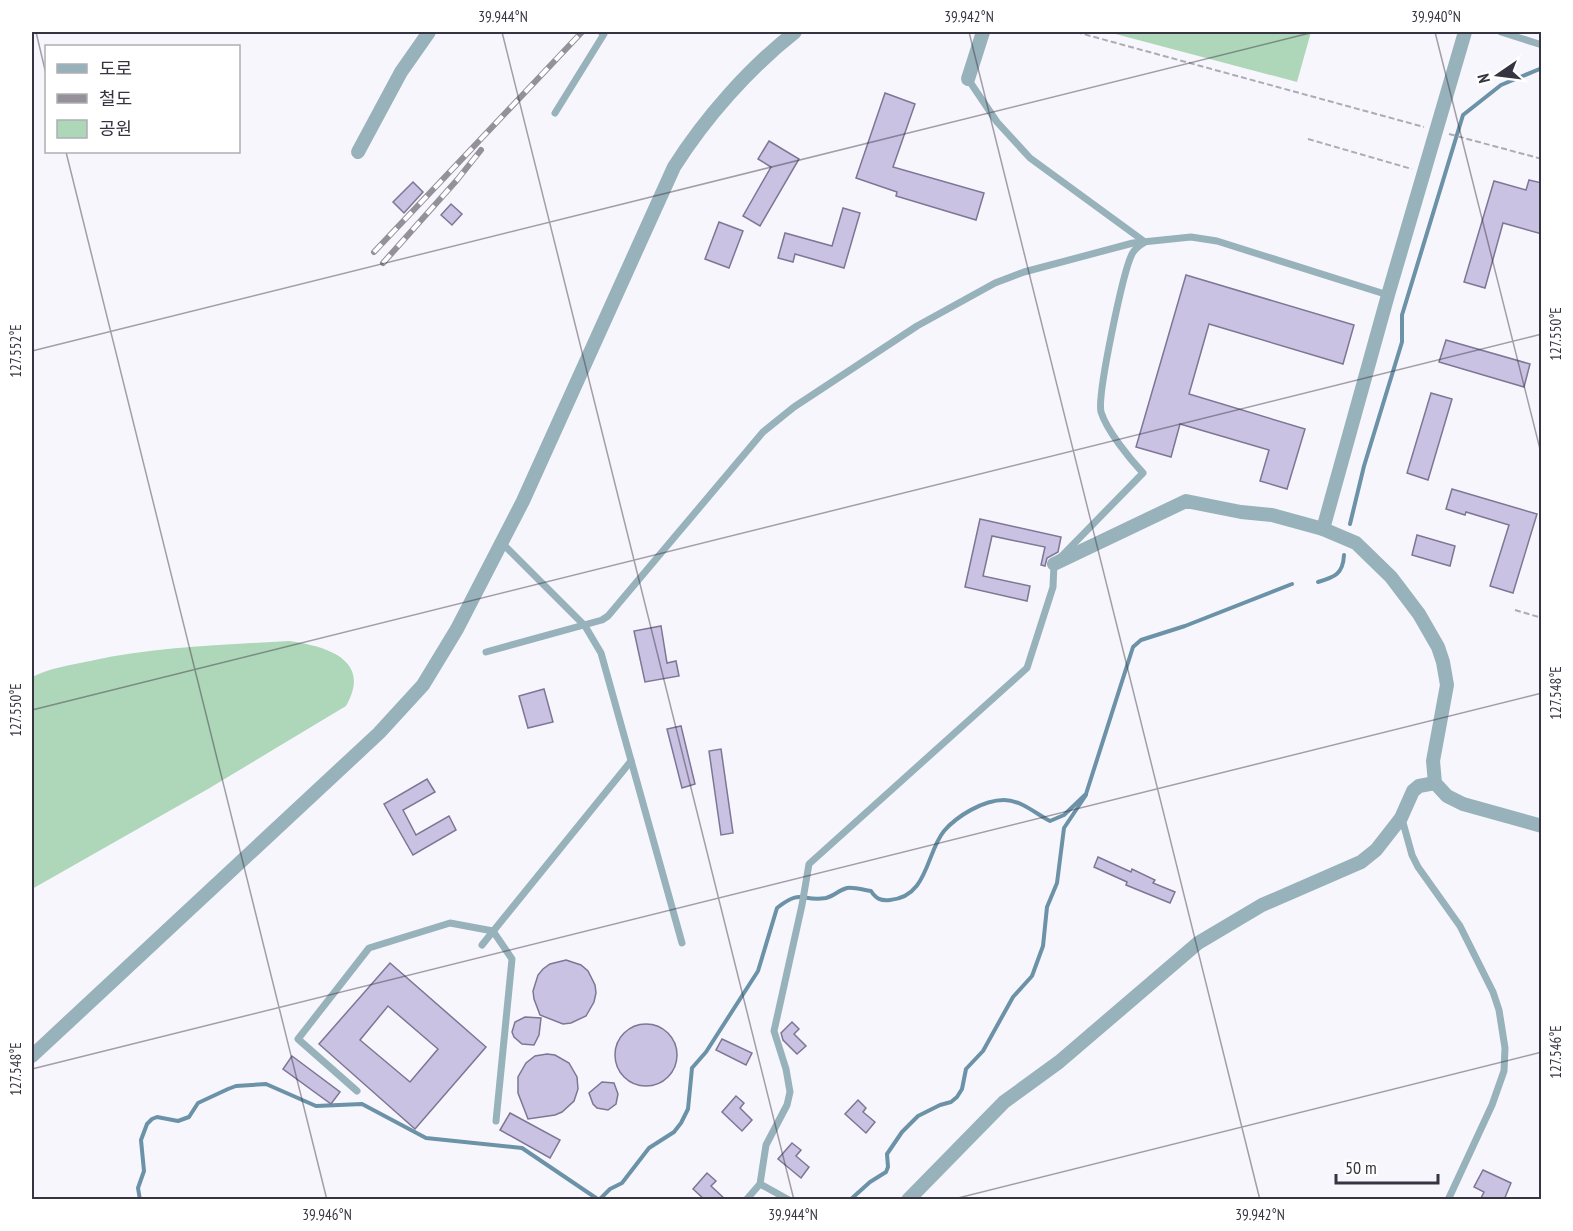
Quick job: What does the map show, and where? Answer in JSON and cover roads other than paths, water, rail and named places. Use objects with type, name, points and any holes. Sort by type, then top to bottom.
[{"type":"street","points":[[358,152],[409,59],[429,32]]},
{"type":"street","points":[[32,1056],[379,733],[413,697],[447,648],[523,501],[674,167],[702,126],[760,62],[795,32]]},
{"type":"street","points":[[968,79],[982,32]]},
{"type":"street","points":[[1323,528],[1424,172],[1442,132],[1465,32]]},
{"type":"street","points":[[1054,564],[1186,501],[1241,513],[1272,514],[1323,528],[1356,543],[1390,576],[1419,614],[1443,662],[1447,685],[1433,761],[1435,783],[1447,796],[1462,804],[1542,826]]},
{"type":"street","points":[[908,1200],[1004,1102],[1059,1062],[1198,943],[1262,905],[1361,862],[1376,850],[1401,818],[1413,791],[1419,786],[1435,783]]},
{"type":"lane","points":[[555,112],[604,34],[601,32]]},
{"type":"lane","points":[[1501,32],[1542,45]]},
{"type":"lane","points":[[968,79],[997,122],[1030,158],[1145,242]]},
{"type":"lane","points":[[486,652],[585,626],[608,616],[750,447],[777,419],[917,326],[994,283],[1024,272],[1145,242],[1191,237],[1217,241],[1388,295]]},
{"type":"lane","points":[[746,1200],[760,1184],[766,1146],[787,1105],[790,1092],[786,1069],[774,1031],[798,927],[809,864],[1027,668],[1053,587],[1054,564],[1143,473],[1106,423],[1100,403],[1118,308],[1131,256],[1136,248],[1145,242]]},
{"type":"lane","points":[[501,542],[585,626],[601,653],[682,943]]},
{"type":"lane","points":[[483,945],[631,761]]},
{"type":"lane","points":[[1401,818],[1418,867],[1460,926],[1492,992],[1499,1010],[1505,1048],[1504,1071],[1492,1106],[1448,1200]]},
{"type":"lane","points":[[357,1091],[298,1039],[369,948],[450,923],[493,931],[512,959],[496,1121]]},
{"type":"lane","points":[[760,1184],[789,1200]]},
{"type":"waterway","points":[[1350,524],[1364,466],[1402,342],[1402,315],[1463,115],[1501,85],[1542,68]]},
{"type":"waterway","points":[[1318,582],[1340,571],[1344,555]]},
{"type":"waterway","points":[[599,1200],[610,1189],[622,1183],[649,1148],[674,1132],[681,1123],[688,1109],[692,1068],[706,1052],[758,971],[777,908],[797,897],[826,898],[847,888],[871,891],[877,898],[884,900],[902,897],[919,883],[944,831],[963,815],[988,803],[1004,800],[1016,802],[1050,821],[1064,815],[1086,794],[1133,647],[1141,640],[1185,626],[1292,584]]},
{"type":"waterway","points":[[850,1200],[870,1182],[886,1172],[887,1154],[902,1132],[918,1116],[951,1102],[957,1097],[962,1089],[966,1069],[983,1051],[1013,997],[1032,976],[1043,946],[1047,907],[1057,883],[1064,828],[1086,795]]},
{"type":"waterway","points":[[140,1200],[138,1188],[144,1171],[141,1140],[147,1124],[152,1119],[157,1117],[178,1121],[189,1117],[198,1103],[228,1089],[236,1086],[266,1084],[316,1106],[362,1104],[426,1138],[522,1148],[599,1200]]},
{"type":"railway","points":[[374,252],[582,32]]},
{"type":"railway","points":[[383,263],[481,150]]}]
